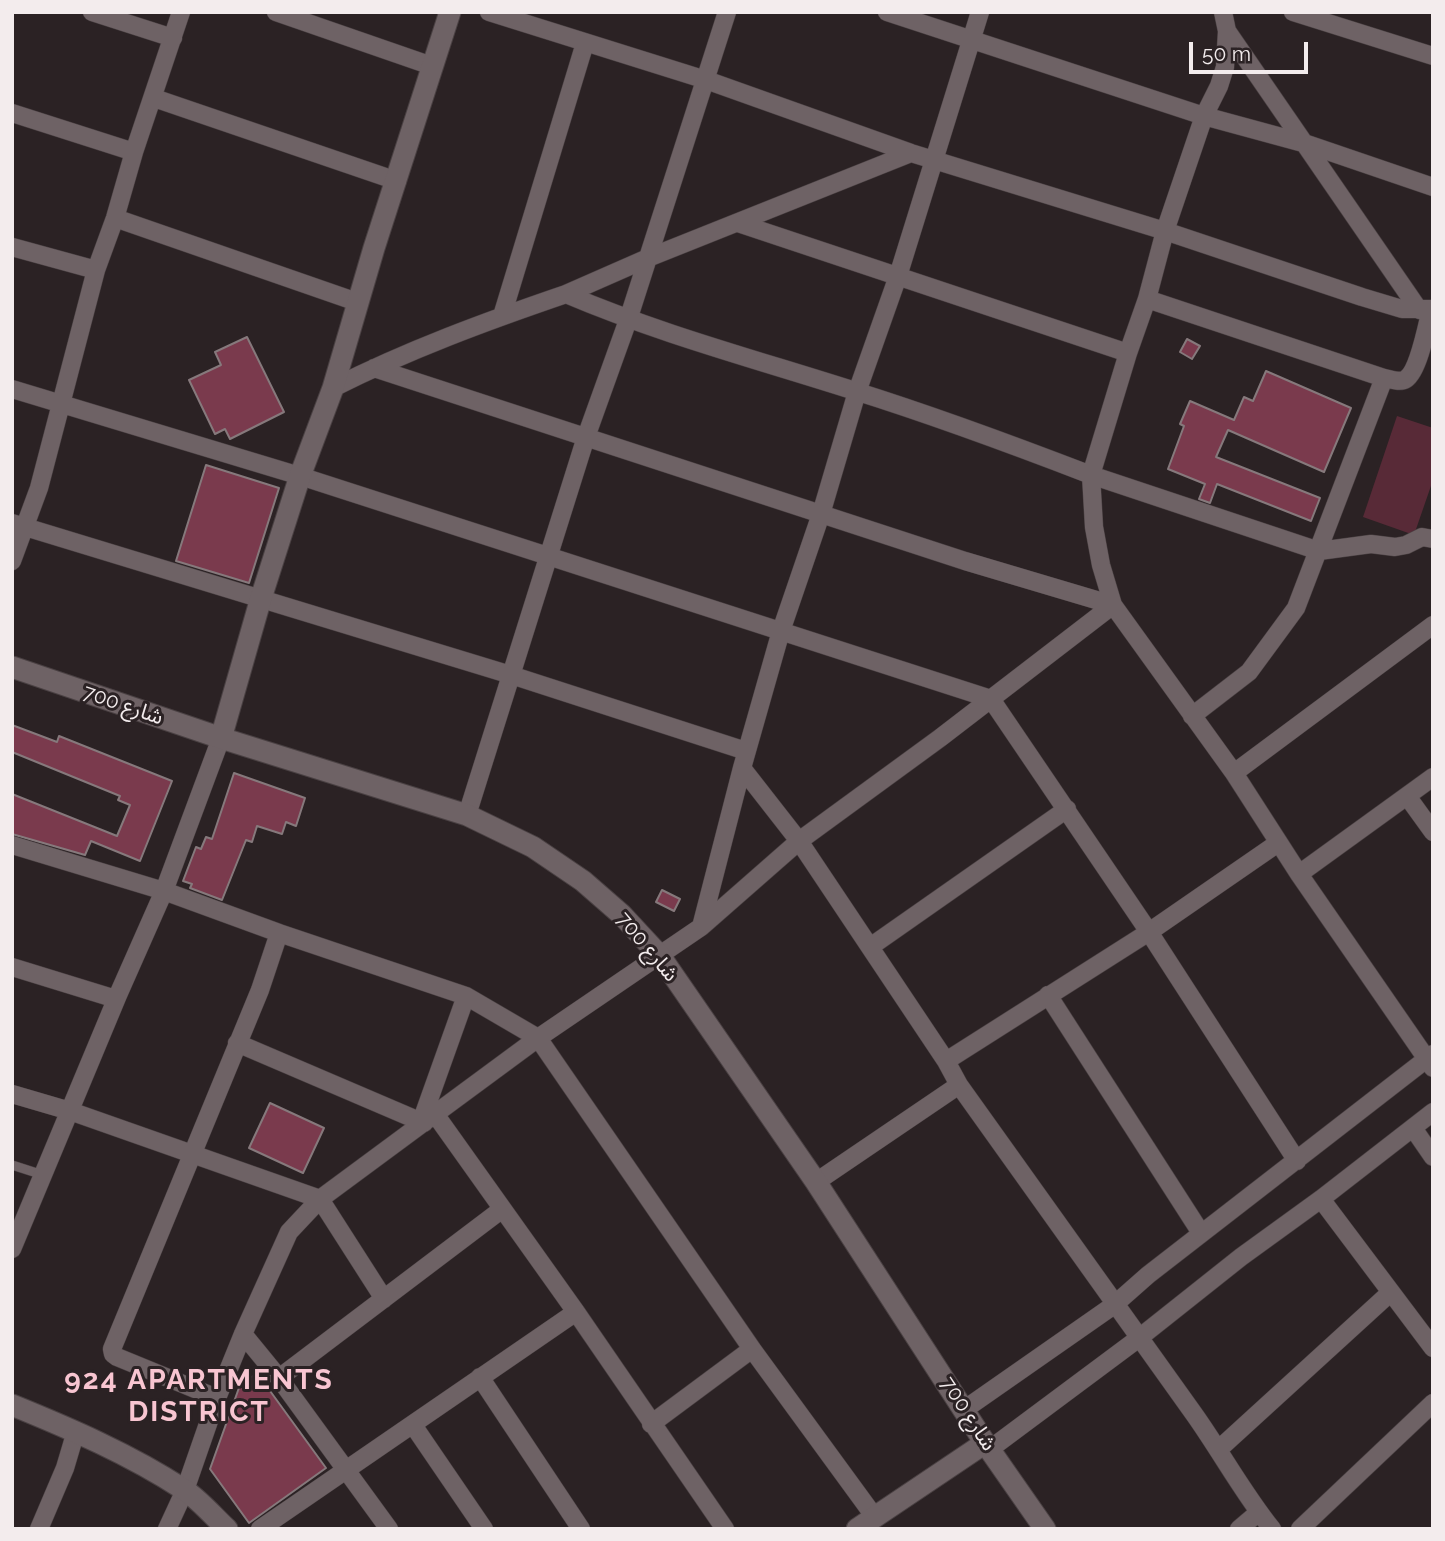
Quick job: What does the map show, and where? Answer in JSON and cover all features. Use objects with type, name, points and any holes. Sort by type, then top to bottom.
[{"type":"main road","points":[[221,738],[261,598],[300,476],[333,388],[357,302],[450,12]]},
{"type":"main road","name":"شارع 700","points":[[12,667],[221,738],[467,815],[533,847],[583,881],[622,915],[660,957],[816,1182],[987,1446],[1045,1529]]},
{"type":"main road","points":[[12,1405],[76,1431],[185,1490],[227,1529]]},
{"type":"main road","points":[[866,1523],[987,1446]]},
{"type":"street","points":[[92,12],[173,38]]},
{"type":"street","points":[[12,561],[18,526],[39,488],[96,270],[181,12]]},
{"type":"street","points":[[276,12],[432,66]]},
{"type":"street","points":[[489,12],[706,80],[911,153],[1165,231],[1362,297],[1402,309],[1428,309]]},
{"type":"street","points":[[467,815],[586,437],[628,320],[727,12]]},
{"type":"street","points":[[887,12],[1204,116],[1307,144],[1433,187]]},
{"type":"street","points":[[701,927],[744,759],[781,631],[821,514],[857,392],[898,276],[980,12]]},
{"type":"street","points":[[965,1409],[1114,1305],[1201,1233],[1431,1060],[1299,874],[1234,773],[1113,606],[1101,565],[1094,527],[1091,475],[1147,299],[1165,231],[1204,116],[1225,67],[1227,31],[1223,12]]},
{"type":"street","points":[[1293,12],[1433,56]]},
{"type":"street","points":[[1147,299],[1384,378],[1402,380],[1408,377],[1422,345],[1428,309],[1227,31]]},
{"type":"street","points":[[502,316],[585,43]]},
{"type":"street","points":[[154,98],[397,181]]},
{"type":"street","points":[[12,113],[134,152]]},
{"type":"street","points":[[333,388],[374,368],[502,316],[566,295],[648,258],[911,153]]},
{"type":"street","points":[[115,218],[357,302]]},
{"type":"street","points":[[738,223],[1128,353]]},
{"type":"street","points":[[12,247],[96,270]]},
{"type":"street","points":[[566,295],[628,320],[857,392],[1091,475],[1319,551],[1371,544],[1395,547],[1422,537],[1433,539]]},
{"type":"street","points":[[374,368],[1113,606]]},
{"type":"street","points":[[1192,716],[1236,683],[1266,650],[1296,608],[1384,378]]},
{"type":"street","points":[[12,389],[300,476],[991,699],[1149,932],[1297,1161]]},
{"type":"street","points":[[18,526],[512,675],[744,759],[960,1085],[1219,1449],[1272,1529]]},
{"type":"street","points":[[167,1529],[185,1490],[243,1334],[289,1232],[320,1199],[538,1038],[701,927],[799,841],[1113,606]]},
{"type":"street","points":[[1234,773],[1433,625]]},
{"type":"street","points":[[12,1249],[164,891],[221,738]]},
{"type":"street","points":[[1299,874],[1433,777]]},
{"type":"street","points":[[1407,796],[1433,832]]},
{"type":"street","points":[[870,947],[1067,809]]},
{"type":"street","points":[[946,1061],[1149,932],[1278,843]]},
{"type":"street","points":[[12,845],[164,891],[466,996],[538,1038],[752,1349],[866,1523]]},
{"type":"street","points":[[217,1398],[113,1353],[112,1349],[260,990],[279,933]]},
{"type":"street","points":[[12,967],[116,999]]},
{"type":"street","points":[[1048,995],[1201,1233]]},
{"type":"street","points":[[427,1120],[466,996]]},
{"type":"street","points":[[237,1043],[427,1120],[501,1210],[576,1312],[724,1529]]},
{"type":"street","points":[[816,1182],[960,1085]]},
{"type":"street","points":[[12,1094],[70,1111],[320,1199],[384,1299]]},
{"type":"street","points":[[987,1446],[1139,1338],[1433,1112]]},
{"type":"street","points":[[1413,1128],[1433,1157]]},
{"type":"street","points":[[1321,1199],[1433,1348]]},
{"type":"street","points":[[279,1378],[501,1210]]},
{"type":"street","points":[[1219,1449],[1391,1292]]},
{"type":"street","points":[[260,1529],[576,1312]]},
{"type":"street","points":[[243,1334],[279,1378],[389,1529]]},
{"type":"street","points":[[651,1424],[752,1349]]},
{"type":"street","points":[[480,1377],[581,1529]]},
{"type":"street","points":[[1300,1529],[1433,1403]]},
{"type":"street","points":[[413,1425],[484,1529]]},
{"type":"street","points":[[39,1529],[65,1468],[76,1431]]},
{"type":"street","points":[[1239,1529],[1259,1512]]},
{"type":"lane","points":[[12,1165],[43,1175]]},
{"type":"shaded area","points":[[1397,416],[1433,428],[1433,480],[1414,535],[1363,517]]},
{"type":"building","points":[[247,337],[284,412],[230,439],[225,429],[215,434],[189,380],[221,365],[215,352]]},
{"type":"building","points":[[1187,339],[1200,346],[1192,359],[1180,352]]},
{"type":"building","points":[[1266,371],[1351,408],[1324,472],[1228,430],[1216,457],[1320,498],[1311,521],[1217,484],[1210,503],[1199,499],[1205,484],[1168,469],[1184,426],[1180,424],[1190,401],[1234,420],[1244,397],[1253,401]]},
{"type":"building","points":[[206,465],[279,488],[249,583],[176,561]]},
{"type":"building","points":[[12,725],[57,742],[59,736],[172,781],[140,861],[91,841],[85,855],[12,834],[12,794],[117,836],[130,805],[118,800],[120,796],[12,752]]},
{"type":"building","points":[[234,773],[305,798],[296,826],[286,822],[282,834],[257,826],[252,842],[246,840],[222,900],[190,888],[192,884],[183,881],[196,847],[201,849],[206,837],[212,839]]},
{"type":"building","points":[[662,890],[680,899],[674,911],[656,902]]},
{"type":"building","points":[[270,1103],[324,1128],[303,1173],[249,1148]]},
{"type":"building","points":[[257,1373],[326,1468],[249,1523],[210,1469],[240,1385]]},
{"type":"district","name":"924 APARTMENTS DISTRICT","points":[[199,1397]]}]
